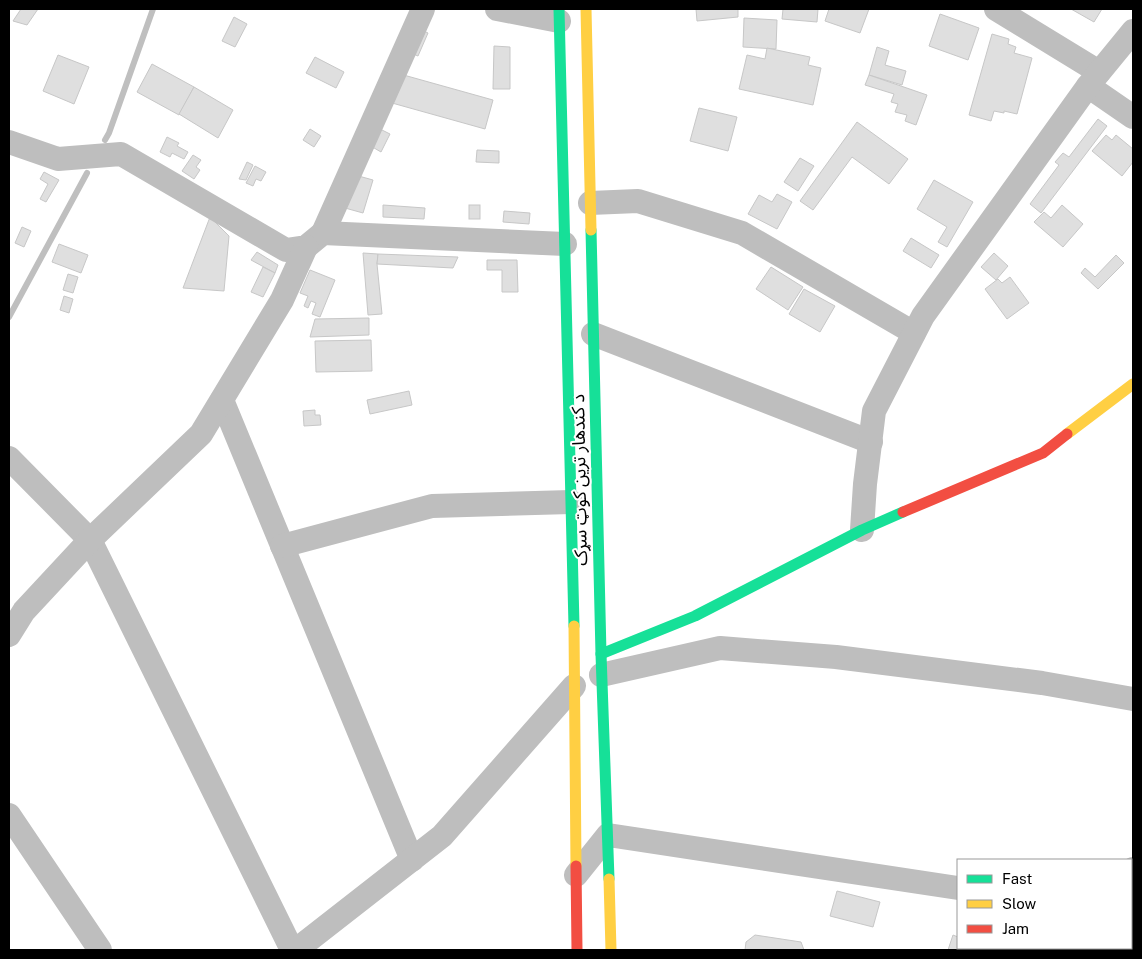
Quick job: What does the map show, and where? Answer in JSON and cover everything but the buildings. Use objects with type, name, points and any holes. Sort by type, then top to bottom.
[{"type":"main road","name":"د کندهار ترين کوټ سړک","points":[[586,9],[601,664],[611,950]]},
{"type":"main road","name":"د کندهار ترين کوټ سړک","points":[[559,15],[571,502],[577,950]]},
{"type":"main road","points":[[601,664],[862,530],[1042,453],[1133,384]]},
{"type":"street","points":[[9,636],[24,611],[90,540],[201,434],[282,300],[314,240],[424,9]]},
{"type":"street","points":[[497,9],[559,15]]},
{"type":"street","points":[[996,9],[1094,79],[1133,118]]},
{"type":"street","points":[[862,530],[874,411],[923,316],[1094,79],[1133,31]]},
{"type":"street","points":[[9,142],[58,159],[121,154],[286,250],[314,240],[565,244]]},
{"type":"street","points":[[590,203],[638,201],[742,234],[914,333]]},
{"type":"street","points":[[593,334],[871,442]]},
{"type":"street","points":[[222,400],[412,860]]},
{"type":"street","points":[[9,458],[90,540],[292,950]]},
{"type":"street","points":[[282,546],[432,506],[571,502]]},
{"type":"street","points":[[601,664],[720,648],[836,657],[1042,683],[1133,699]]},
{"type":"street","points":[[296,950],[442,836],[574,686]]},
{"type":"street","points":[[9,815],[100,950]]},
{"type":"street","points":[[576,875],[608,835],[957,888]]},
{"type":"waterway","points":[[105,140],[153,9]]},
{"type":"waterway","points":[[9,317],[87,173]]},
{"type":"traffic: fast","points":[[559,9],[574,626]]},
{"type":"traffic: fast","points":[[591,230],[601,654],[609,879]]},
{"type":"traffic: fast","points":[[601,654],[695,616],[862,530],[903,512]]},
{"type":"traffic: slow","points":[[586,9],[591,230]]},
{"type":"traffic: slow","points":[[1067,434],[1133,384]]},
{"type":"traffic: slow","points":[[574,626],[576,866]]},
{"type":"traffic: slow","points":[[609,879],[611,950]]},
{"type":"traffic: jam","points":[[903,512],[1043,453],[1067,434]]},
{"type":"traffic: jam","points":[[576,866],[577,950]]}]
